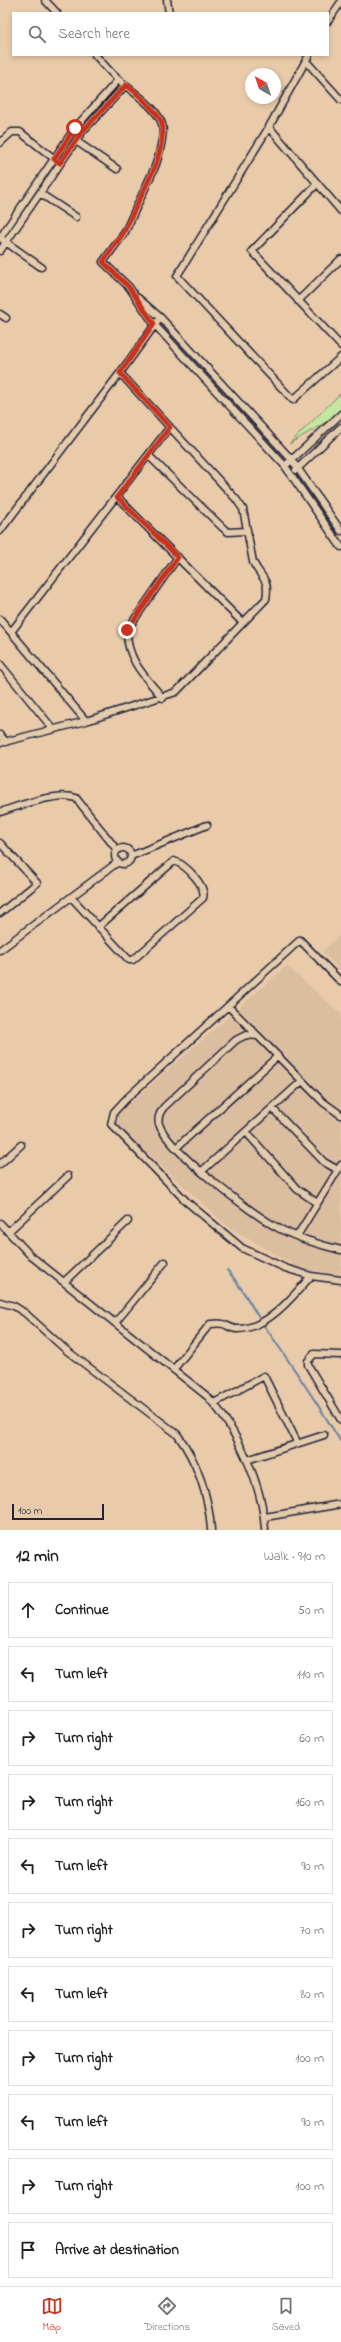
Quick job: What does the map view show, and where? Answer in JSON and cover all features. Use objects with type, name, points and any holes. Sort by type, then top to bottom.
[{"type":"street","points":[[45,0],[56,12]]},
{"type":"street","points":[[168,0],[169,12]]},
{"type":"street","points":[[329,20],[341,2]]},
{"type":"street","points":[[96,56],[118,80],[137,94],[157,117],[162,126],[158,159],[154,169],[124,232],[103,262],[129,287],[154,324],[285,466],[341,547]]},
{"type":"street","points":[[308,56],[269,127],[177,276],[293,400],[341,356]]},
{"type":"street","points":[[306,61],[341,100]]},
{"type":"street","points":[[42,266],[0,238],[75,128],[118,80]]},
{"type":"street","points":[[0,251],[41,194],[60,163],[76,141],[126,85]]},
{"type":"street","points":[[269,127],[341,211]]},
{"type":"street","points":[[0,143],[12,132],[20,132],[60,163]]},
{"type":"street","points":[[76,141],[117,169]]},
{"type":"street","points":[[317,184],[252,251],[341,346]]},
{"type":"street","points":[[41,194],[76,217]]},
{"type":"street","points":[[298,301],[341,259]]},
{"type":"street","points":[[136,297],[149,305],[292,460],[341,531]]},
{"type":"street","points":[[0,531],[120,373],[154,324],[161,318]]},
{"type":"street","points":[[0,735],[3,742],[86,721],[163,698],[176,692],[266,599],[268,588],[266,579],[257,570],[253,562],[246,532],[243,509],[236,499],[120,373]]},
{"type":"street","points":[[285,466],[341,414]]},
{"type":"street","points":[[11,632],[170,427]]},
{"type":"street","points":[[291,475],[341,427]]},
{"type":"street","points":[[149,456],[228,532],[246,532]]},
{"type":"street","points":[[117,497],[243,623]]},
{"type":"street","points":[[163,698],[136,666],[130,654],[127,630],[178,557]]},
{"type":"street","points":[[0,620],[86,721]]},
{"type":"street","points":[[0,664],[53,729]]},
{"type":"street","points":[[0,812],[69,795],[76,798],[117,850]]},
{"type":"street","points":[[0,950],[118,862],[126,863],[130,856],[207,825]]},
{"type":"street","points":[[0,843],[37,884],[1,910]]},
{"type":"street","points":[[117,850],[125,848],[129,851],[130,856]]},
{"type":"street","points":[[117,850],[115,855],[118,862]]},
{"type":"street","points":[[71,897],[98,927],[129,960],[133,960],[203,898],[204,893],[202,887],[180,862],[174,861],[98,927]]},
{"type":"street","points":[[341,982],[300,940],[127,1098],[114,1112],[111,1124],[187,1202],[242,1248],[285,1268],[311,1276],[341,1280]]},
{"type":"street","points":[[228,1006],[302,1081],[341,1116]]},
{"type":"street","points":[[258,1036],[246,1035],[236,1040],[164,1107],[158,1115],[158,1124],[176,1148],[202,1171],[273,1225],[297,1236],[341,1250]]},
{"type":"street","points":[[176,1148],[278,1056]]},
{"type":"street","points":[[202,1171],[302,1081]]},
{"type":"street","points":[[272,1108],[324,1162],[339,1167],[297,1236]]},
{"type":"street","points":[[246,1132],[297,1189],[317,1203]]},
{"type":"street","points":[[0,1164],[21,1145]]},
{"type":"street","points":[[8,1232],[68,1176]]},
{"type":"street","points":[[64,1282],[128,1220]]},
{"type":"street","points":[[0,1223],[31,1256],[174,1369],[214,1403],[233,1430],[247,1460],[265,1517],[265,1530]]},
{"type":"street","points":[[115,1323],[165,1262]]},
{"type":"street","points":[[174,1369],[210,1324],[222,1323],[236,1329],[261,1321],[292,1297],[311,1276]]},
{"type":"street","points":[[1,1300],[25,1314],[66,1350],[177,1434],[186,1446],[200,1476],[210,1513],[211,1530]]},
{"type":"street","points":[[341,1355],[314,1354],[308,1361],[308,1365],[341,1420]]},
{"type":"street","points":[[214,1403],[264,1376],[297,1442]]},
{"type":"street","points":[[247,1460],[297,1442],[324,1435]]},
{"type":"street","points":[[265,1517],[341,1504]]},
{"type":"shaded area","points":[[341,934],[341,971],[322,952]]},
{"type":"shaded area","points":[[287,966],[341,1014],[341,1274],[302,1270],[230,1228],[110,1120]]},
{"type":"green space","points":[[341,393],[341,413],[289,444]]},
{"type":"waterway","points":[[227,1270],[241,1288],[341,1442]]},
{"type":"route","points":[[75,128],[54,159],[60,163],[82,132],[126,85],[137,94],[161,122],[162,126],[158,159],[154,169],[145,186],[136,210],[124,232],[103,262],[129,287],[143,311],[154,324],[120,373],[170,427],[117,497],[178,557],[127,630]]}]
